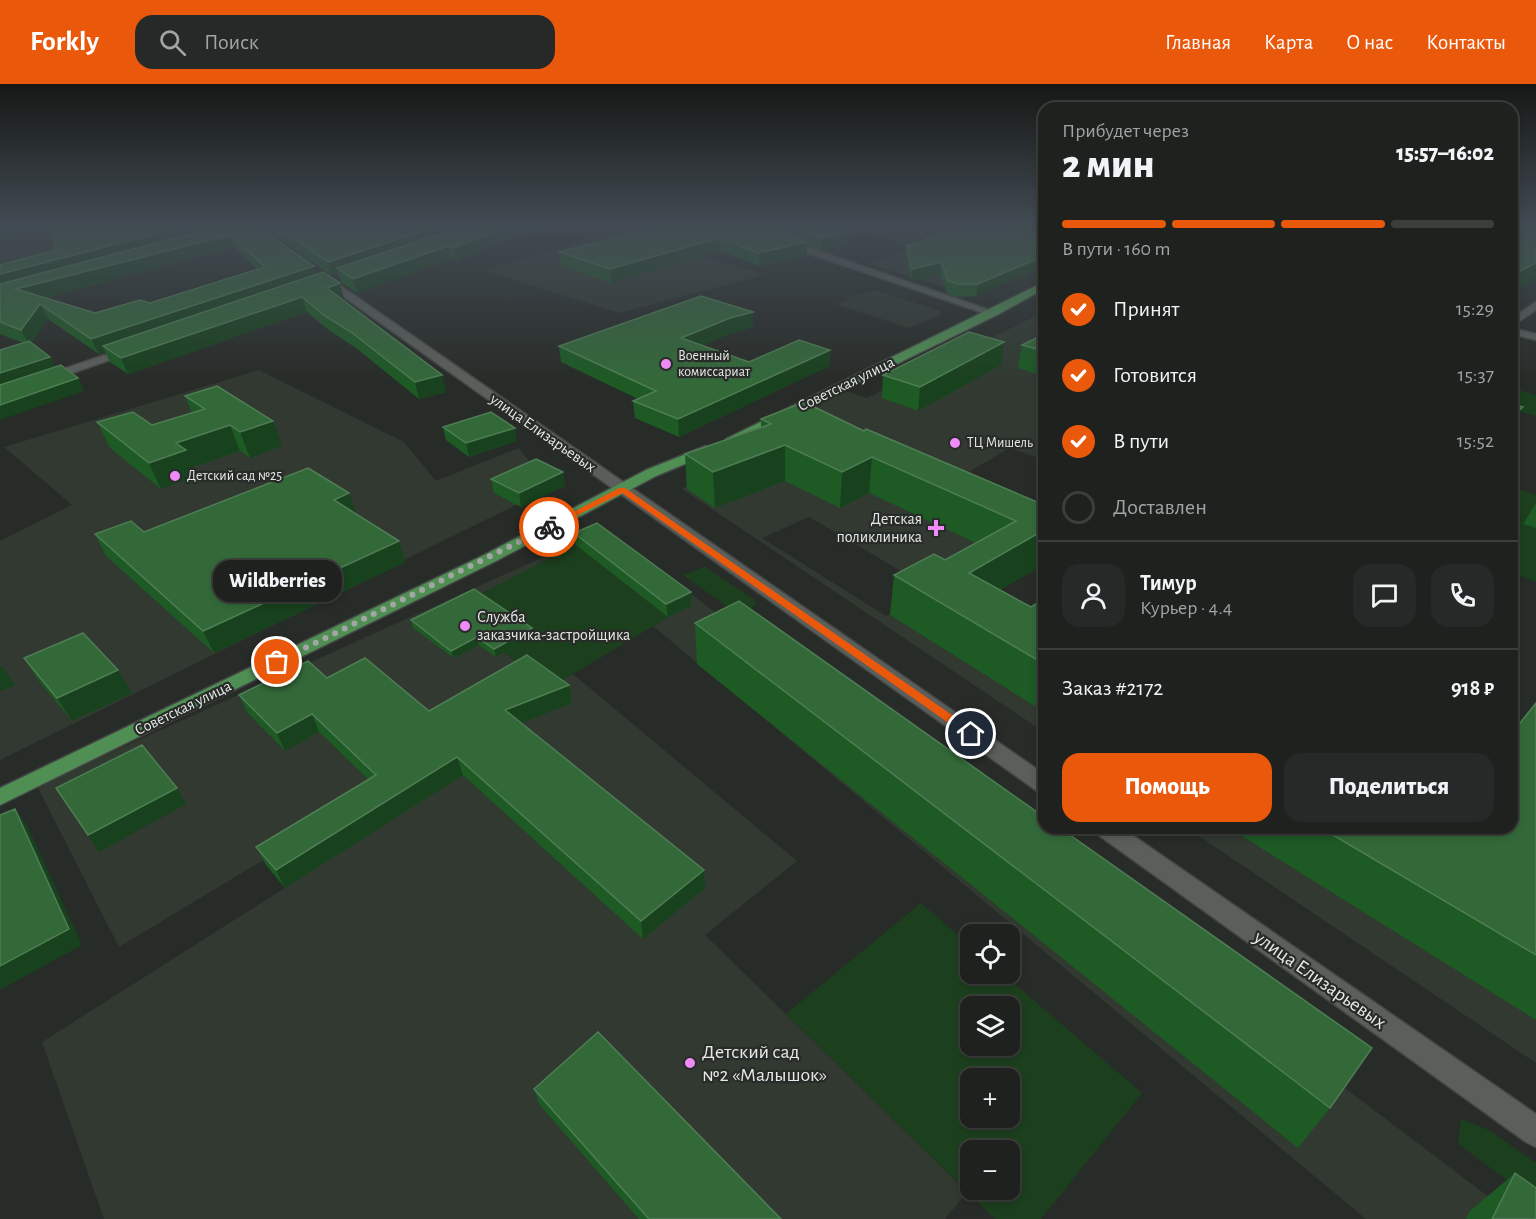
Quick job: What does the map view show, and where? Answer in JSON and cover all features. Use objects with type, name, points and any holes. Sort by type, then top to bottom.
[{"type":"main road","name":"Советская улица","points":[[0,797],[490,558],[651,473],[755,429],[993,313],[1038,288]]},
{"type":"street","name":"улица Елизарьевых","points":[[321,277],[1038,781]]},
{"type":"street","points":[[887,277],[993,313]]},
{"type":"street","points":[[1518,318],[1536,305]]},
{"type":"street","points":[[1518,332],[1536,337]]},
{"type":"street","points":[[0,394],[136,348]]},
{"type":"street","name":"улица Елизарьевых","points":[[1114,834],[1536,1132]]},
{"type":"shaded area","points":[[0,277],[39,277],[0,288]]},
{"type":"shaded area","points":[[504,277],[757,277],[619,313]]},
{"type":"shaded area","points":[[911,277],[1022,277],[971,295]]},
{"type":"shaded area","points":[[874,290],[940,311],[941,315],[909,328],[836,304],[850,300],[846,298]]},
{"type":"shaded area","points":[[1038,315],[1038,458],[1010,448],[965,474],[1038,505],[1038,513],[945,596],[1038,655],[1038,728],[682,489],[843,390],[867,398]],"holes":[[[809,517],[934,590],[886,616],[762,538]]]},
{"type":"shaded area","points":[[259,370],[404,442],[436,481],[519,448],[550,488],[0,760],[0,541],[72,505],[4,447]]},
{"type":"shaded area","points":[[605,529],[1518,1219],[1366,1219],[1020,931],[1020,924],[1011,924],[653,626],[573,674],[797,861],[705,935],[960,1185],[960,1200],[945,1219],[104,1219],[42,1042],[439,790],[415,769],[119,947],[37,786]]},
{"type":"shaded area","points":[[1196,834],[1349,834],[1536,941],[1536,1063]]},
{"type":"green space","points":[[1518,390],[1536,395],[1536,416],[1518,411]]},
{"type":"green space","points":[[1518,489],[1536,495],[1536,582],[1518,575]]},
{"type":"green space","points":[[576,545],[668,617],[551,687],[503,652],[476,596]]},
{"type":"green space","points":[[705,567],[755,600],[756,605],[739,615],[683,575]]},
{"type":"green space","points":[[921,903],[960,937],[960,984],[1015,984],[1142,1093],[1041,1219],[995,1219],[976,1200],[1020,1200],[1020,1140],[960,1140],[960,1185],[786,1014]]},
{"type":"green space","points":[[1461,1119],[1489,1130],[1536,1163],[1536,1201],[1458,1144]]},
{"type":"building","points":[[27,277],[64,277],[16,289],[95,313],[140,300],[150,303],[233,277],[280,277],[91,339],[40,304],[21,330],[0,322],[0,284]]},
{"type":"building","points":[[308,277],[331,277],[340,283],[327,288],[442,375],[415,382],[302,297],[121,358],[103,346]]},
{"type":"building","points":[[947,277],[995,277],[978,284],[958,284],[948,281]]},
{"type":"building","points":[[701,296],[753,312],[730,318],[681,338],[749,362],[799,340],[830,350],[678,419],[633,401],[656,391],[559,346]]},
{"type":"building","points":[[969,332],[1004,342],[920,387],[883,375]]},
{"type":"building","points":[[1038,337],[1038,349],[1022,345]]},
{"type":"building","points":[[29,341],[50,357],[0,373],[0,350]]},
{"type":"building","points":[[61,365],[78,378],[0,405],[0,385]]},
{"type":"building","points":[[217,386],[273,421],[240,432],[230,425],[176,443],[186,450],[149,463],[97,422],[133,412],[152,425],[205,409],[185,396]]},
{"type":"building","points":[[804,402],[864,431],[866,429],[1038,502],[1038,533],[969,573],[1031,607],[1038,603],[1038,660],[894,575],[934,554],[945,560],[1016,521],[872,457],[842,472],[785,445],[713,472],[685,454],[771,424],[761,419]]},
{"type":"building","points":[[491,412],[515,428],[466,443],[443,427]]},
{"type":"building","points":[[536,459],[563,472],[519,493],[491,479]]},
{"type":"building","points":[[308,468],[349,493],[334,500],[399,541],[203,631],[95,534],[131,521],[144,532]]},
{"type":"building","points":[[597,523],[691,592],[666,604],[574,533]]},
{"type":"building","points":[[474,589],[532,628],[494,649],[477,637],[451,651],[411,620]]},
{"type":"building","points":[[739,601],[1038,813],[1038,834],[1069,834],[1372,1048],[1330,1108],[695,623]]},
{"type":"building","points":[[83,633],[118,670],[57,698],[24,658]]},
{"type":"building","points":[[527,655],[569,685],[505,710],[704,870],[641,921],[457,757],[276,870],[256,847],[376,775],[312,714],[277,733],[239,695],[308,661],[327,678],[365,658],[429,711]]},
{"type":"building","points":[[1536,703],[1536,955],[1331,834],[1518,834],[1518,726]]},
{"type":"building","points":[[142,745],[177,788],[88,835],[56,788]]},
{"type":"building","points":[[15,809],[69,929],[0,966],[0,815]]},
{"type":"building","points":[[598,1032],[781,1219],[649,1219],[534,1089]]},
{"type":"building","points":[[1515,1173],[1536,1188],[1536,1219],[1492,1219]]},
{"type":"way so far","points":[[277,662],[549,527]]},
{"type":"place","name":"Военный комиссариат","points":[[666,364]]},
{"type":"place","name":"ТЦ Мишель","points":[[955,443]]},
{"type":"place","name":"Детский сад №25","points":[[175,476]]},
{"type":"place","name":"Детская поликлиника","points":[[936,528]]},
{"type":"place","name":"Служба заказчика-застройщика","points":[[465,626]]},
{"type":"place","name":"Wildberries","points":[[277,662]]},
{"type":"place","name":"Детский сад №2 «Малышок»","points":[[690,1063]]},
{"type":"route","points":[[549,527],[622,489],[971,734]]}]
